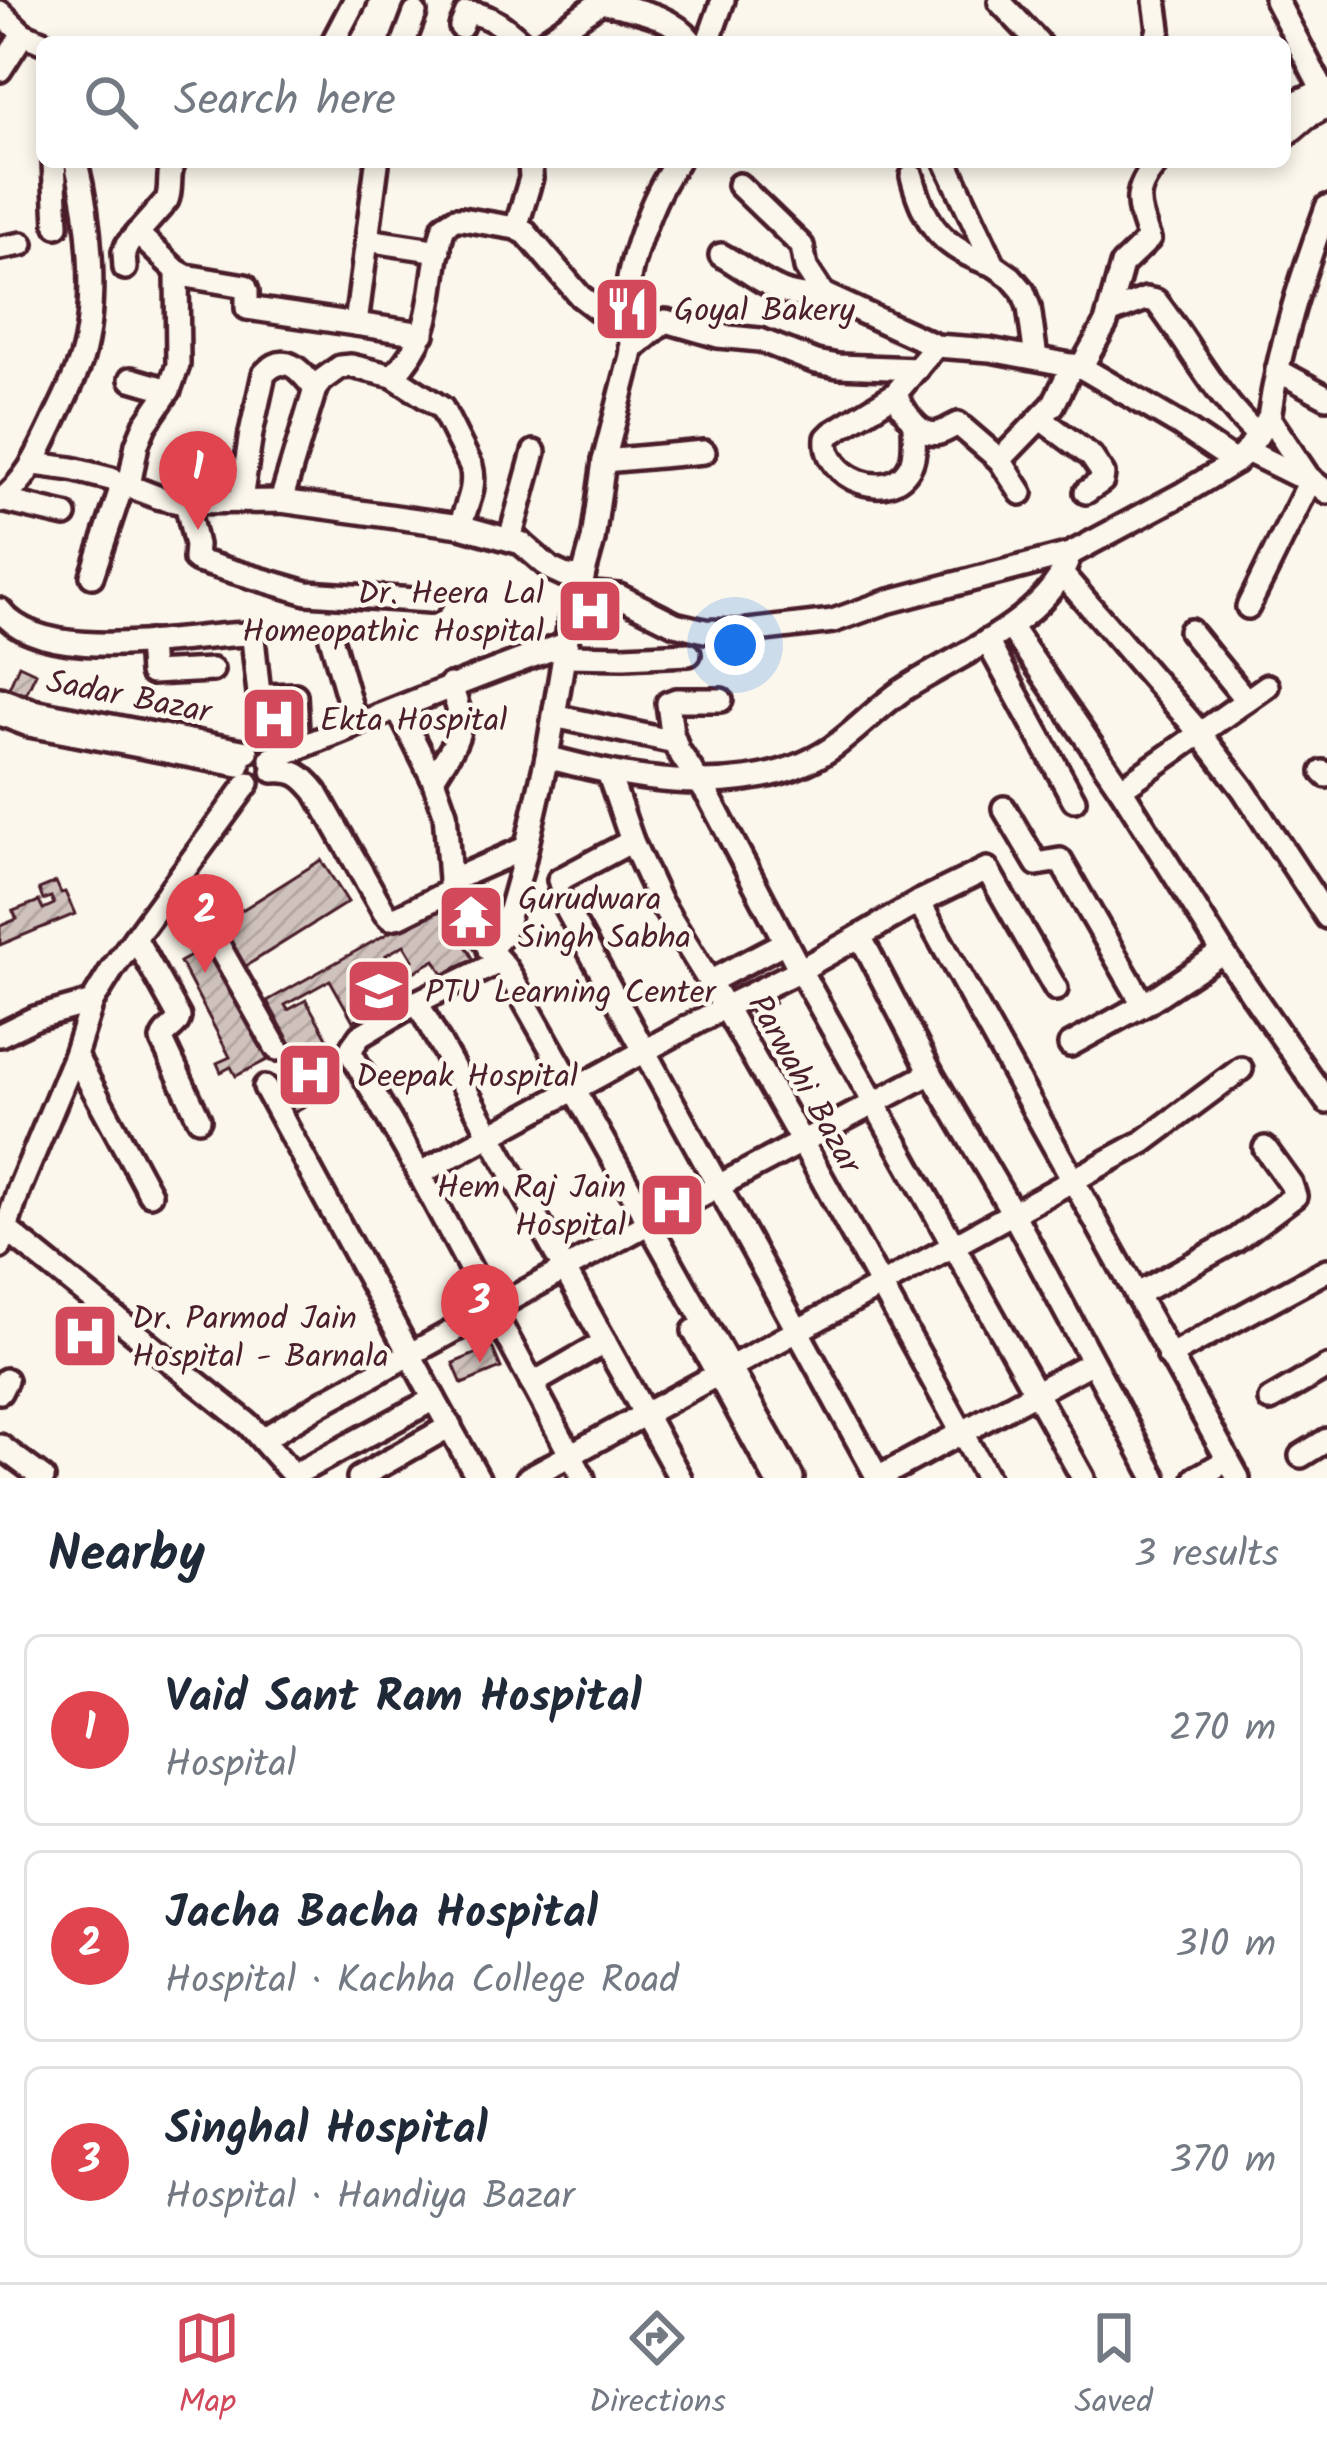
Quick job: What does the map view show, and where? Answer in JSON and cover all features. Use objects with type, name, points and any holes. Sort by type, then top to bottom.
[{"type":"street","points":[[7,0],[0,12],[33,38]]},
{"type":"street","points":[[336,36],[355,0]]},
{"type":"street","points":[[709,36],[723,0]]},
{"type":"street","points":[[1155,0],[1157,36]]},
{"type":"street","points":[[1276,0],[1326,98]]},
{"type":"street","points":[[552,36],[603,1],[653,7],[686,36]]},
{"type":"street","points":[[1000,2],[1032,36]]},
{"type":"street","points":[[461,27],[467,13],[475,12],[514,36]]},
{"type":"street","points":[[406,36],[415,13]]},
{"type":"street","points":[[0,24],[33,38]]},
{"type":"street","points":[[0,70],[33,38]]},
{"type":"street","points":[[1291,68],[1310,63]]},
{"type":"street","points":[[1291,105],[1326,98]]},
{"type":"street","points":[[1291,130],[1326,98]]},
{"type":"street","points":[[54,168],[57,226]]},
{"type":"street","points":[[1,501],[35,464],[82,355],[87,329],[87,210],[77,168]]},
{"type":"street","points":[[125,268],[125,248],[167,200],[172,168]]},
{"type":"street","points":[[356,324],[376,168]]},
{"type":"street","points":[[516,228],[530,168]]},
{"type":"street","points":[[583,1478],[352,1055],[352,1047],[360,1036],[491,957],[506,925],[547,757],[565,650],[593,540],[604,461],[632,350],[627,292],[633,263],[656,194],[673,168]]},
{"type":"street","points":[[949,168],[994,265]]},
{"type":"street","points":[[1000,460],[1057,400],[1109,313],[1122,265],[1149,239],[1138,197],[1153,168]]},
{"type":"street","points":[[912,176],[922,210],[945,242],[994,265],[1023,291],[1036,358]]},
{"type":"street","points":[[739,185],[802,246],[806,268],[824,295]]},
{"type":"street","points":[[547,757],[642,779],[748,779],[791,768],[829,750],[905,689],[1011,628],[1066,565],[1182,494],[1252,442],[1317,268],[1327,207]]},
{"type":"street","points":[[393,376],[410,359],[423,334],[444,226],[455,219],[526,233],[590,304],[628,318]]},
{"type":"street","points":[[137,233],[177,272],[244,286],[248,308],[423,334]]},
{"type":"street","points":[[367,240],[439,251]]},
{"type":"street","points":[[721,255],[782,292],[824,295],[936,346],[1077,366],[1180,424],[1252,442],[1316,483]]},
{"type":"street","points":[[92,577],[136,444],[178,365],[177,272]]},
{"type":"street","points":[[1109,313],[1146,299],[1156,302],[1252,442],[1296,475],[1316,483]]},
{"type":"street","points":[[632,350],[666,321],[718,336],[760,340],[816,362],[917,369]]},
{"type":"street","points":[[914,424],[911,464],[889,484],[863,484],[844,472],[826,448],[826,438],[895,394],[936,346]]},
{"type":"street","points":[[241,500],[264,374],[286,364],[300,370],[315,388]]},
{"type":"street","points":[[281,501],[315,388],[340,368],[364,368],[393,376],[442,408],[471,466],[472,490],[460,526]]},
{"type":"street","points":[[1277,370],[1327,397]]},
{"type":"street","points":[[131,379],[169,389]]},
{"type":"street","points":[[895,394],[914,424],[933,433],[958,424],[1000,460],[1021,494]]},
{"type":"street","points":[[1041,419],[1091,456],[1103,474],[1102,481],[1086,492]]},
{"type":"street","points":[[510,538],[534,452]]},
{"type":"street","points":[[604,461],[704,452]]},
{"type":"street","points":[[35,464],[72,469],[186,502],[281,501],[460,526],[510,538],[581,586],[619,596],[675,624],[705,631],[758,631],[833,621],[886,602],[1066,565]]},
{"type":"street","points":[[1248,607],[1316,483]]},
{"type":"street","points":[[1,501],[65,515]]},
{"type":"street","points":[[186,502],[198,561],[308,593],[430,601]]},
{"type":"street","points":[[1066,565],[1243,788],[1326,913]]},
{"type":"street","points":[[0,610],[14,627],[31,635],[107,644],[251,636],[259,694],[296,695],[298,748]]},
{"type":"street","points":[[1011,628],[1327,1102]]},
{"type":"street","points":[[1190,632],[1246,700]]},
{"type":"street","points":[[330,634],[356,725]]},
{"type":"street","points":[[987,641],[1074,800]]},
{"type":"street","points":[[149,642],[151,673],[212,670]]},
{"type":"street","points":[[272,765],[298,748],[450,685],[565,650],[688,654]]},
{"type":"street","points":[[433,779],[460,729],[461,712],[450,685]]},
{"type":"street","points":[[1121,789],[1267,686]]},
{"type":"street","points":[[721,700],[668,703],[675,742],[1083,1478]]},
{"type":"street","name":"Sadar Bazar","points":[[2,706],[244,767],[259,751],[272,765]]},
{"type":"street","points":[[398,709],[445,813],[451,887],[724,1371],[792,1478]]},
{"type":"street","points":[[554,716],[675,742]]},
{"type":"street","points":[[272,765],[303,776],[316,792],[390,918],[526,848]]},
{"type":"street","points":[[244,767],[172,887],[92,1002],[75,1055],[10,1184],[3,1238],[248,1424],[295,1477],[434,1399]]},
{"type":"street","name":"Parwahi Bazar","points":[[608,772],[632,842],[659,900],[802,1142],[987,1478]]},
{"type":"street","points":[[1004,808],[1035,862],[1060,860],[1143,1004]]},
{"type":"street","points":[[632,842],[559,888],[878,1478],[1092,1362]]},
{"type":"street","points":[[419,1174],[979,871],[989,870],[1056,988]]},
{"type":"street","points":[[172,887],[196,928],[213,936],[277,1049]]},
{"type":"street","points":[[920,902],[1233,1469],[1196,1478]]},
{"type":"street","points":[[860,936],[1155,1478]]},
{"type":"street","points":[[135,938],[178,1017],[162,1040],[199,1119]]},
{"type":"street","points":[[709,982],[785,942]]},
{"type":"street","points":[[1070,1045],[1223,952]]},
{"type":"street","points":[[3,1027],[92,1002]]},
{"type":"street","points":[[417,1002],[680,1478]]},
{"type":"street","points":[[75,1055],[150,1194]]},
{"type":"street","points":[[528,1478],[1143,1142],[1241,1069]]},
{"type":"street","points":[[263,1439],[643,1226],[931,1073]]},
{"type":"street","points":[[265,1087],[478,1478]]},
{"type":"street","points":[[1136,1295],[1236,1240],[1295,1196],[1265,1148]]},
{"type":"street","points":[[1169,1355],[1327,1270]]},
{"type":"street","points":[[532,1384],[605,1342]]},
{"type":"street","points":[[1270,1400],[1327,1366]]},
{"type":"street","points":[[724,1371],[775,1478]]},
{"type":"street","points":[[359,1478],[450,1426]]},
{"type":"street","points":[[1301,1456],[1327,1440]]},
{"type":"street","points":[[0,1446],[43,1478]]},
{"type":"building","points":[[581,599],[602,599],[602,625],[573,625]]},
{"type":"building","points":[[19,665],[36,673],[24,698],[8,690]]},
{"type":"building","points":[[282,696],[284,737],[269,738],[267,697]]},
{"type":"building","points":[[321,860],[348,902],[238,971],[212,929]]},
{"type":"building","points":[[56,882],[75,914],[0,945],[0,926],[17,919],[13,911],[39,901],[43,909],[54,904],[51,897],[43,900],[39,889]]},
{"type":"building","points":[[442,903],[480,971],[450,987],[435,960],[392,984],[399,996],[353,1021],[330,980],[285,1005],[288,1010],[306,1000],[330,1043],[300,1060],[267,1001]],"holes":[[[404,945],[413,960],[395,970],[386,955]]]},
{"type":"building","points":[[214,945],[273,1057],[236,1076],[231,1067],[221,1072],[217,1063],[230,1057],[180,962],[191,956],[188,950],[197,946],[200,952]]},
{"type":"building","points":[[770,992],[775,1003],[752,1015],[746,1003]]},
{"type":"building","points":[[329,1057],[338,1074],[301,1094],[307,1105],[294,1112],[279,1083]]},
{"type":"building","points":[[82,1318],[99,1329],[85,1352],[67,1341]]},
{"type":"building","points":[[492,1347],[501,1368],[462,1384],[453,1363]]},
{"type":"place","name":"Goyal Bakery","points":[[627,309]]},
{"type":"place","name":"Vaid Sant Ram Hospital","points":[[198,530]]},
{"type":"place","name":"Dr. Heera Lal Homeopathic Hospital","points":[[590,611]]},
{"type":"place","name":"Ekta Hospital","points":[[274,719]]},
{"type":"place","name":"Gurudwara Singh Sabha","points":[[471,917]]},
{"type":"place","name":"Jacha Bacha Hospital","points":[[205,973]]},
{"type":"place","name":"PTU Learning Center","points":[[379,991]]},
{"type":"place","name":"Deepak Hospital","points":[[310,1075]]},
{"type":"place","name":"Hem Raj Jain Hospital","points":[[672,1205]]},
{"type":"place","name":"Dr. Parmod Jain Hospital - Barnala","points":[[85,1336]]},
{"type":"place","name":"Singhal Hospital","points":[[480,1363]]}]
